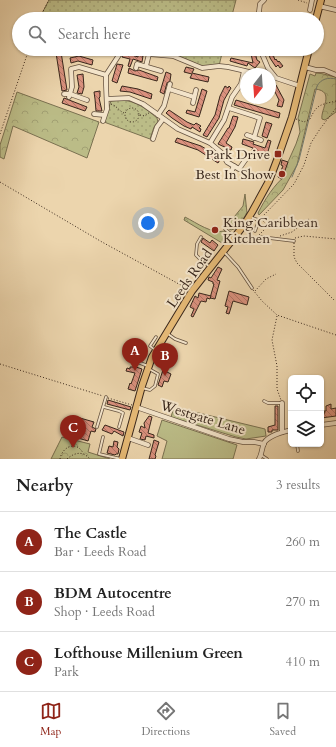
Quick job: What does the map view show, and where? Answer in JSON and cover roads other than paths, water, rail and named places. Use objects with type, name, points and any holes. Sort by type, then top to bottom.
[{"type":"main road","name":"Leeds Road","points":[[122,459],[141,388],[156,351],[192,291],[249,216],[269,181],[278,160],[292,117],[307,56]]},
{"type":"street","points":[[259,12],[260,4],[264,0]]},
{"type":"street","points":[[310,10],[311,2],[336,10]]},
{"type":"street","points":[[103,121],[107,101],[106,75],[117,56]]},
{"type":"street","points":[[146,66],[148,56]]},
{"type":"street","points":[[173,56],[202,68],[219,66],[240,70]]},
{"type":"street","points":[[263,56],[268,68]]},
{"type":"street","points":[[136,68],[137,64],[160,71]]},
{"type":"street","points":[[70,95],[72,87],[71,69],[79,67],[106,75]]},
{"type":"street","points":[[305,67],[316,70],[324,70],[336,75]]},
{"type":"street","points":[[276,78],[300,86]]},
{"type":"street","points":[[210,143],[224,120],[232,97],[240,85]]},
{"type":"street","points":[[158,115],[164,106],[170,87],[194,97]]},
{"type":"street","points":[[193,102],[196,90]]},
{"type":"street","points":[[64,94],[87,100]]},
{"type":"street","points":[[107,101],[129,98],[143,104],[178,130],[210,143],[222,153],[227,162],[239,169],[246,158]]},
{"type":"street","points":[[229,108],[260,118],[254,138]]},
{"type":"street","points":[[94,114],[104,115]]},
{"type":"street","points":[[153,139],[157,127],[163,119]]},
{"type":"street","points":[[155,134],[161,136]]},
{"type":"street","points":[[246,135],[261,140]]},
{"type":"street","points":[[230,174],[234,166]]},
{"type":"street","points":[[282,402],[282,432]]},
{"type":"street","name":"Westgate Lane","points":[[136,407],[230,440],[264,444]]},
{"type":"street","points":[[324,425],[336,423]]},
{"type":"street","points":[[260,457],[264,444],[269,438],[288,431]]},
{"type":"street","points":[[128,438],[148,445]]},
{"type":"lane","points":[[239,169],[252,177]]},
{"type":"lane","points":[[249,216],[258,220],[255,232]]},
{"type":"lane","points":[[225,229],[234,237]]},
{"type":"lane","points":[[201,237],[197,244],[196,255],[210,266]]},
{"type":"lane","points":[[261,237],[294,242]]},
{"type":"lane","points":[[222,250],[238,267],[252,288]]},
{"type":"lane","points":[[166,333],[175,339],[186,342]]},
{"type":"lane","points":[[156,337],[150,346],[156,351]]},
{"type":"lane","points":[[135,361],[158,374],[155,386],[150,390],[141,388]]},
{"type":"lane","points":[[97,427],[106,397]]},
{"type":"lane","points":[[264,401],[268,403],[282,402]]},
{"type":"lane","points":[[104,407],[123,413],[119,427]]},
{"type":"lane","points":[[103,437],[98,454],[122,459]]},
{"type":"lane","points":[[297,447],[298,451]]},
{"type":"lane","points":[[260,457],[267,459]]},
{"type":"waterway","points":[[292,177],[299,160],[317,86],[325,79],[336,79]]},
{"type":"place","name":"Park Drive","points":[[278,154]]},
{"type":"place","name":"Best In Show","points":[[282,174]]},
{"type":"place","name":"King Caribbean Kitchen","points":[[215,230]]},
{"type":"place","name":"The Castle","points":[[135,371]]},
{"type":"place","name":"BDM Autocentre","points":[[165,376]]},
{"type":"place","name":"Lofthouse Millenium Green","points":[[73,448]]}]
